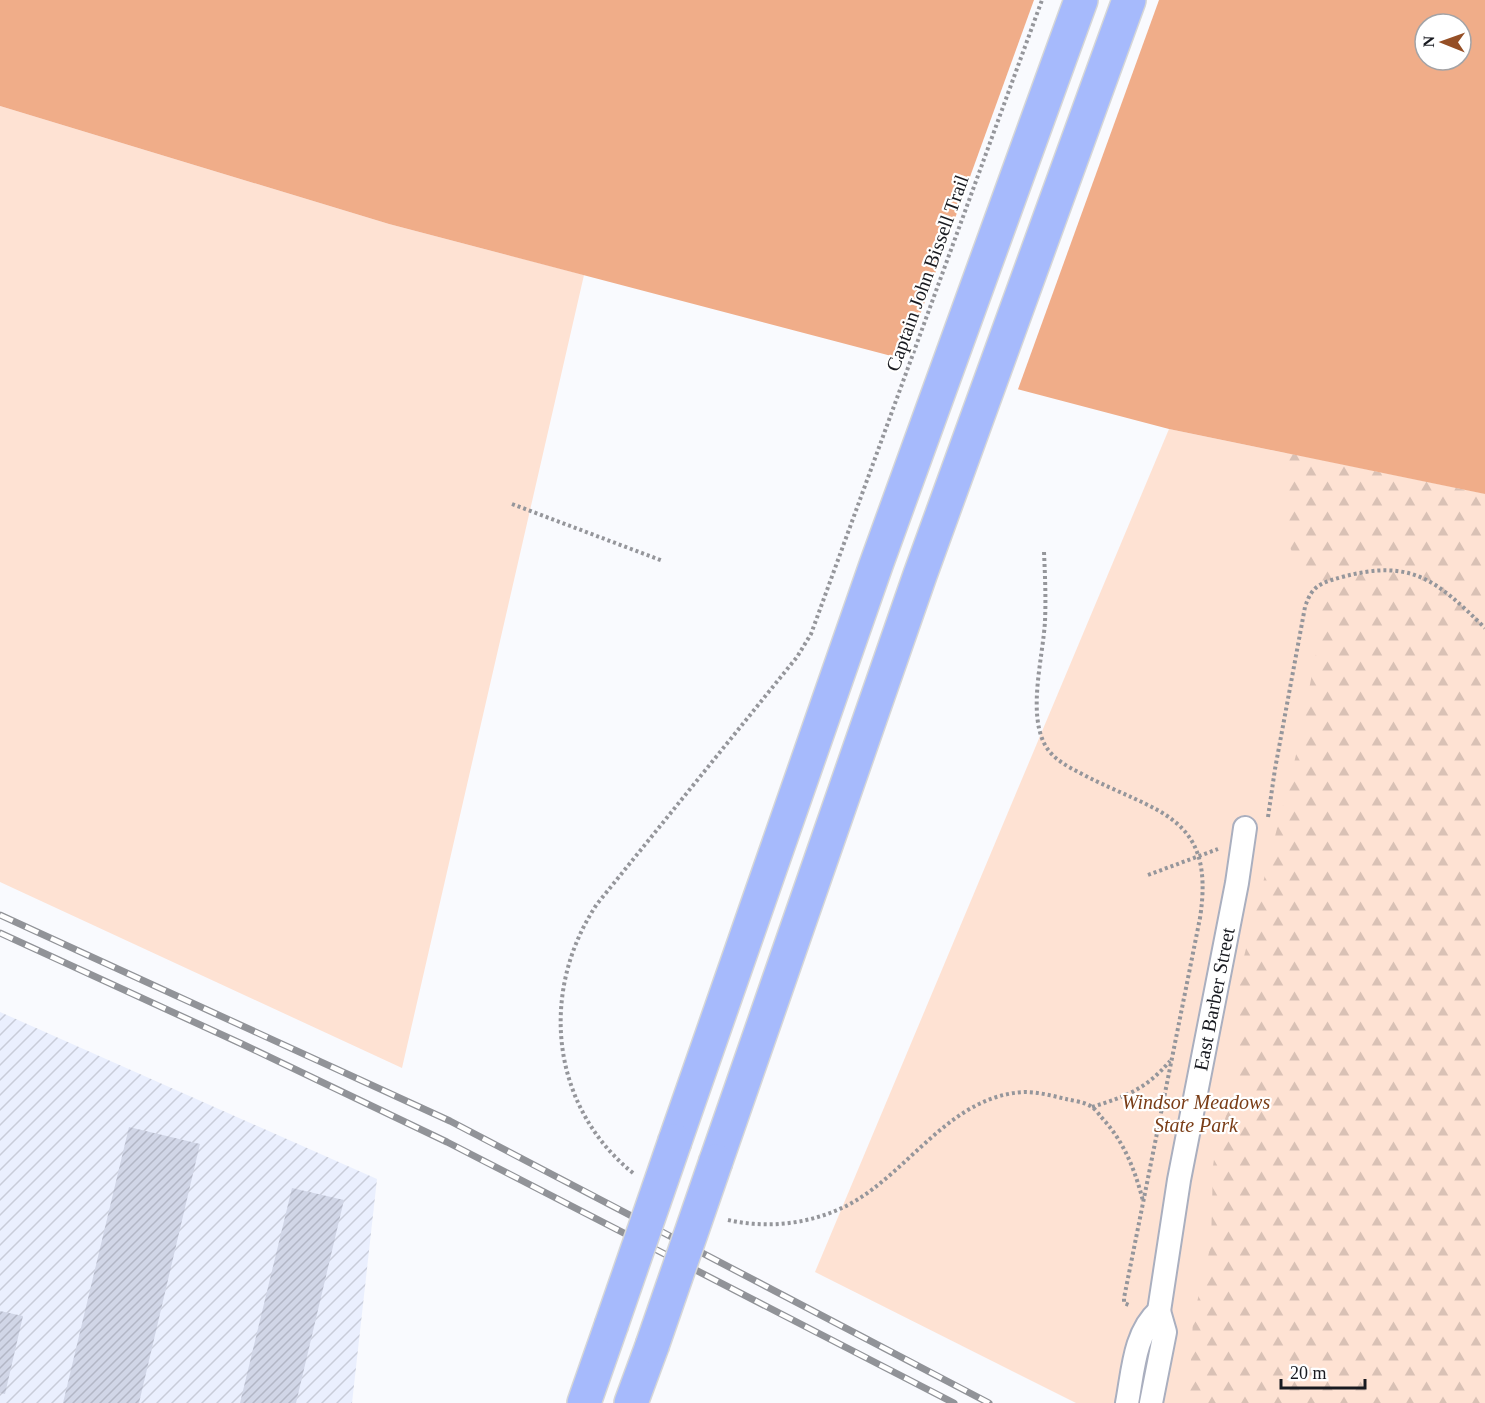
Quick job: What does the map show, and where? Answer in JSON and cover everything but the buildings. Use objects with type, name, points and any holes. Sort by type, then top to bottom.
[{"type":"highway","points":[[584,1403],[876,565],[1081,0]]},
{"type":"highway","points":[[631,1403],[920,575],[1129,0]]},
{"type":"street","name":"East Barber Street","points":[[1127,1403],[1177,1190],[1237,883],[1245,828]]},
{"type":"street","name":"East Barber Street","points":[[1148,1309],[1165,1332],[1151,1403]]},
{"type":"path","name":"Captain John Bissell Trail","points":[[840,556],[1042,0]]},
{"type":"path","points":[[512,504],[663,561]]},
{"type":"path","points":[[1044,552],[1046,602],[1037,709],[1044,742],[1053,755],[1066,766],[1146,803],[1168,817],[1185,832],[1193,843],[1199,856],[1203,880],[1202,905],[1124,1298],[1126,1305],[1148,1309]]},
{"type":"path","points":[[1268,822],[1275,769],[1305,607],[1313,589],[1326,581],[1352,574],[1377,570],[1398,570],[1423,578],[1446,592],[1485,628]]},
{"type":"path","points":[[1148,875],[1227,846]]},
{"type":"path","points":[[1143,1202],[1129,1157],[1115,1134],[1092,1107],[1122,1098],[1138,1090],[1155,1078],[1170,1061]]},
{"type":"shaded area","points":[[0,0],[1485,0],[1485,494],[1169,429],[389,224],[0,106]]},
{"type":"shaded area","points":[[0,1012],[377,1179],[352,1403],[0,1403]]},
{"type":"green space","points":[[0,106],[389,224],[584,275],[402,1068],[0,882]]},
{"type":"green space","name":"Windsor Meadows State Park","points":[[1169,429],[1485,494],[1485,1403],[1076,1403],[815,1272]]},
{"type":"green space","points":[[1287,453],[1485,494],[1485,1403],[1183,1403],[1191,1360],[1193,1319],[1211,1244],[1213,1166],[1216,1147],[1234,1091],[1240,972],[1296,755],[1319,639],[1320,600],[1314,581],[1291,550],[1285,531]]},
{"type":"pier","points":[[1034,0],[1159,0],[1017,392],[903,362]]},
{"type":"railway","points":[[0,915],[450,1121],[989,1403]]},
{"type":"railway","points":[[0,933],[242,1044],[447,1142],[954,1403]]}]
